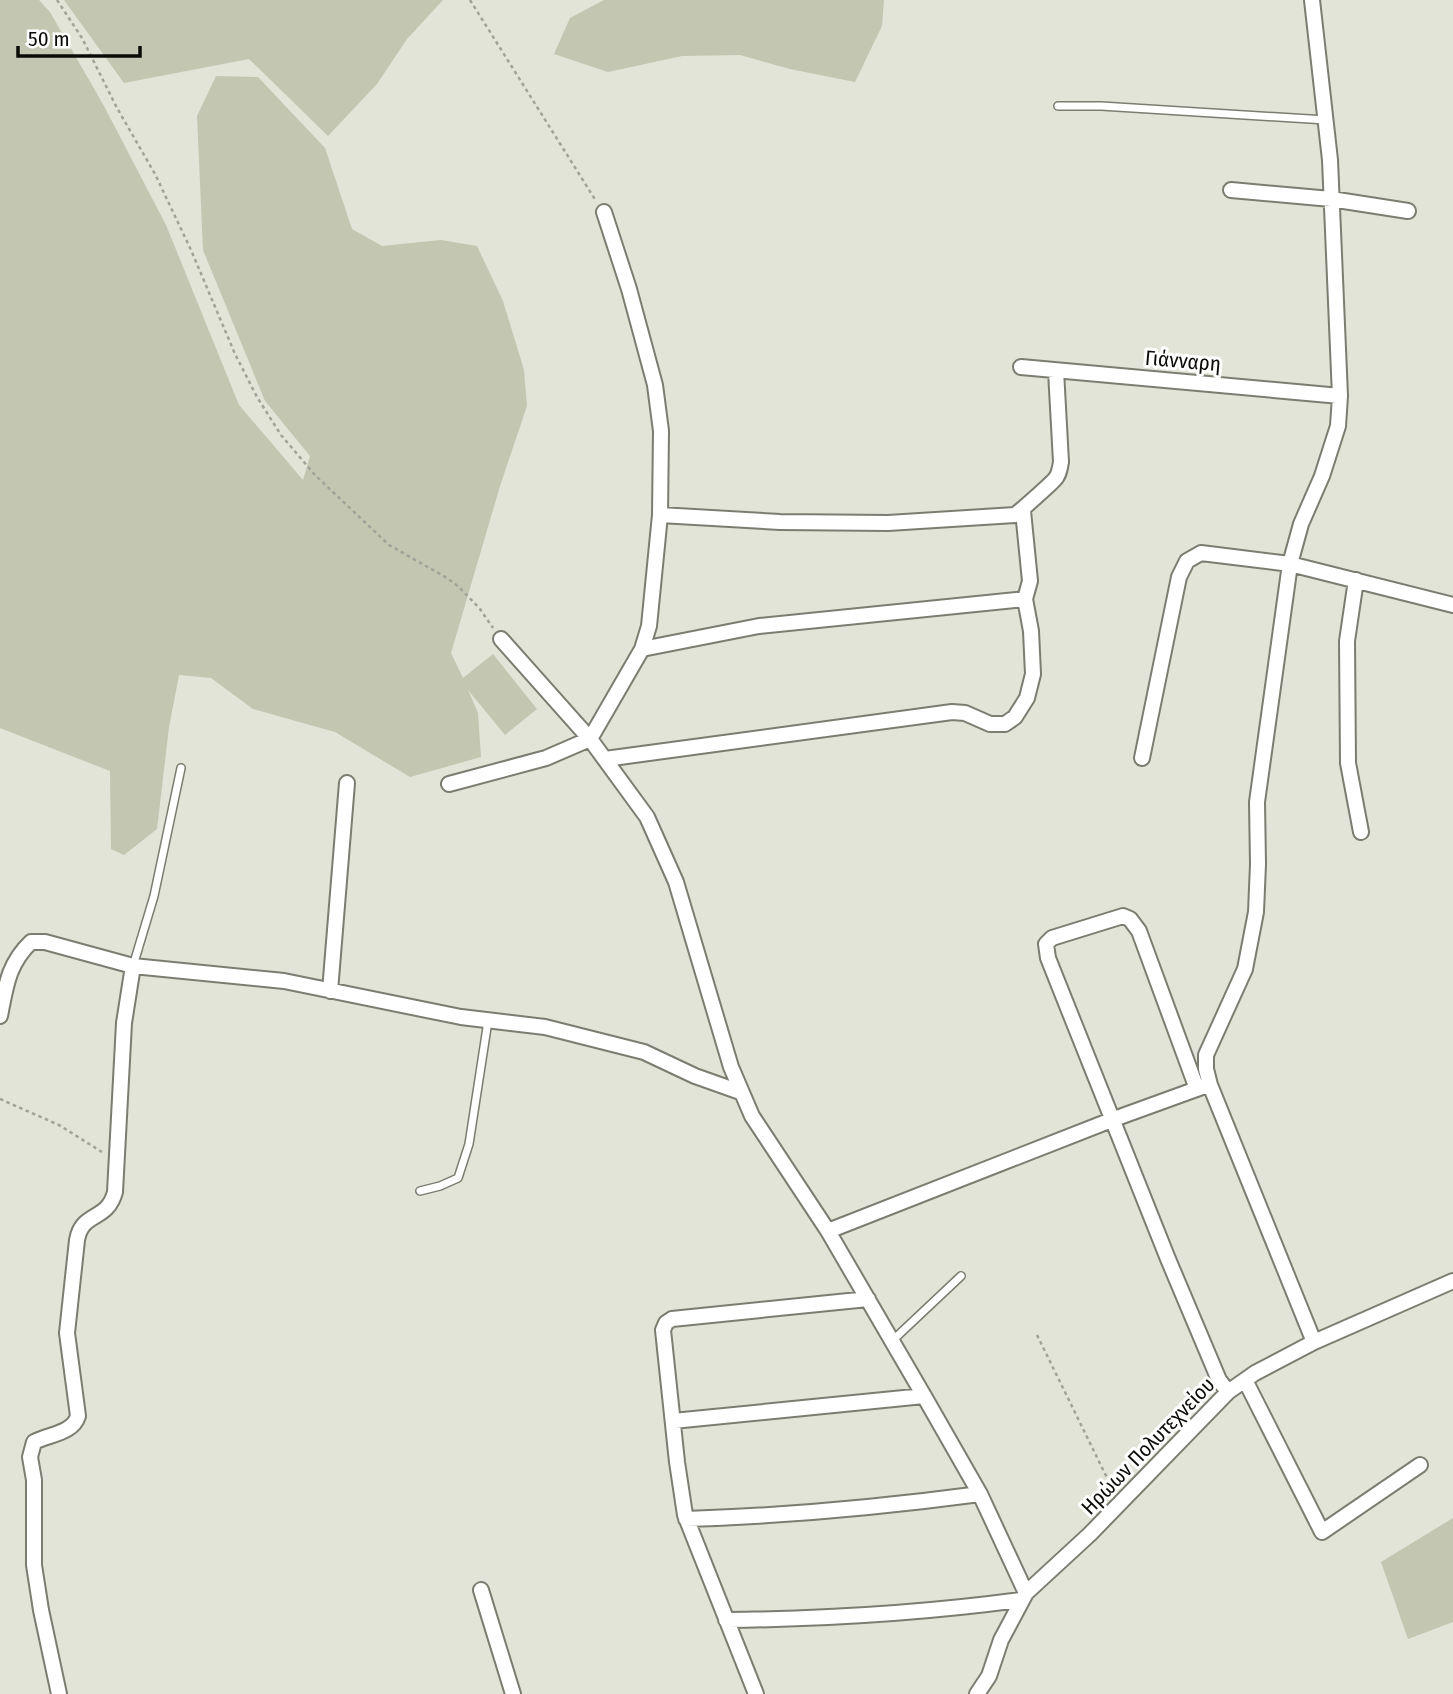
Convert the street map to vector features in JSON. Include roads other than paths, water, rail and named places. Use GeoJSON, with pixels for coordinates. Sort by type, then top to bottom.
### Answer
{"type":"FeatureCollection","features":[{"type":"Feature","properties":{"kind":"street"},"geometry":{"type":"LineString","coordinates":[[1204,1087],[1206,1055],[1244,969],[1256,912],[1256,802],[1290,564],[1301,524],[1322,475],[1338,426],[1340,396],[1327,120],[1312,0]]}},
{"type":"Feature","properties":{"kind":"street"},"geometry":{"type":"LineString","coordinates":[[1231,190],[1408,211]]}},
{"type":"Feature","properties":{"kind":"street"},"geometry":{"type":"LineString","coordinates":[[449,784],[546,758],[590,739],[642,649],[649,626],[660,515],[661,431],[655,385],[629,289],[604,212]]}},
{"type":"Feature","properties":{"kind":"street","name":"Γιάνναρη"},"geometry":{"type":"LineString","coordinates":[[1021,367],[1340,396]]}},
{"type":"Feature","properties":{"kind":"street"},"geometry":{"type":"LineString","coordinates":[[660,515],[780,522],[888,523],[1014,515],[1023,511],[1059,472],[1061,462],[1056,371]]}},
{"type":"Feature","properties":{"kind":"street"},"geometry":{"type":"LineString","coordinates":[[605,759],[952,712],[964,713],[990,724],[1005,723],[1015,717],[1027,698],[1033,674],[1031,631],[1025,599],[1030,581],[1023,511]]}},
{"type":"Feature","properties":{"kind":"street"},"geometry":{"type":"LineString","coordinates":[[1142,758],[1180,577],[1188,561],[1201,553],[1290,564],[1453,605]]}},
{"type":"Feature","properties":{"kind":"street"},"geometry":{"type":"LineString","coordinates":[[1356,580],[1347,641],[1348,763],[1361,832]]}},
{"type":"Feature","properties":{"kind":"street"},"geometry":{"type":"LineString","coordinates":[[642,649],[759,626],[1025,599]]}},
{"type":"Feature","properties":{"kind":"street"},"geometry":{"type":"LineString","coordinates":[[501,639],[590,739],[647,817],[676,882],[740,1092],[751,1116],[828,1231],[980,1494],[1023,1596],[970,1606],[726,1620]]}},
{"type":"Feature","properties":{"kind":"street"},"geometry":{"type":"LineString","coordinates":[[330,991],[347,783]]}},
{"type":"Feature","properties":{"kind":"street"},"geometry":{"type":"LineString","coordinates":[[1228,1392],[1219,1380],[1168,1259],[1048,958],[1046,944],[1052,938],[1123,916],[1130,919],[1139,931],[1314,1342]]}},
{"type":"Feature","properties":{"kind":"street"},"geometry":{"type":"LineString","coordinates":[[0,1016],[7,980],[18,954],[31,942],[45,942],[133,966],[284,981],[488,1021],[545,1027],[644,1052],[695,1076],[740,1092]]}},
{"type":"Feature","properties":{"kind":"street"},"geometry":{"type":"LineString","coordinates":[[59,1694],[34,1565],[34,1480],[30,1457],[34,1441],[71,1429],[78,1416],[67,1333],[78,1231],[84,1223],[105,1211],[112,1203],[117,1161],[124,1023],[133,966]]}},
{"type":"Feature","properties":{"kind":"street"},"geometry":{"type":"LineString","coordinates":[[828,1231],[1114,1119],[1204,1087]]}},
{"type":"Feature","properties":{"kind":"street","name":"Ηρώων Πολυτεχνείου"},"geometry":{"type":"LineString","coordinates":[[977,1694],[989,1676],[1001,1640],[1023,1596],[1090,1534],[1228,1392],[1314,1342],[1453,1281]]}},
{"type":"Feature","properties":{"kind":"street"},"geometry":{"type":"LineString","coordinates":[[756,1694],[686,1519],[663,1330],[666,1323],[672,1320],[868,1299]]}},
{"type":"Feature","properties":{"kind":"street"},"geometry":{"type":"LineString","coordinates":[[1245,1380],[1322,1532],[1420,1465]]}},
{"type":"Feature","properties":{"kind":"street"},"geometry":{"type":"LineString","coordinates":[[673,1421],[924,1396]]}},
{"type":"Feature","properties":{"kind":"street"},"geometry":{"type":"LineString","coordinates":[[686,1519],[755,1517],[876,1507],[980,1494]]}},
{"type":"Feature","properties":{"kind":"street"},"geometry":{"type":"LineString","coordinates":[[481,1591],[513,1694]]}},
{"type":"Feature","properties":{"kind":"lane"},"geometry":{"type":"LineString","coordinates":[[1058,106],[1101,106],[1327,120]]}},
{"type":"Feature","properties":{"kind":"lane"},"geometry":{"type":"LineString","coordinates":[[133,966],[153,896],[181,768]]}},
{"type":"Feature","properties":{"kind":"lane"},"geometry":{"type":"LineString","coordinates":[[421,1191],[458,1178],[469,1144],[488,1021]]}},
{"type":"Feature","properties":{"kind":"lane"},"geometry":{"type":"LineString","coordinates":[[892,1341],[961,1276]]}}]}
